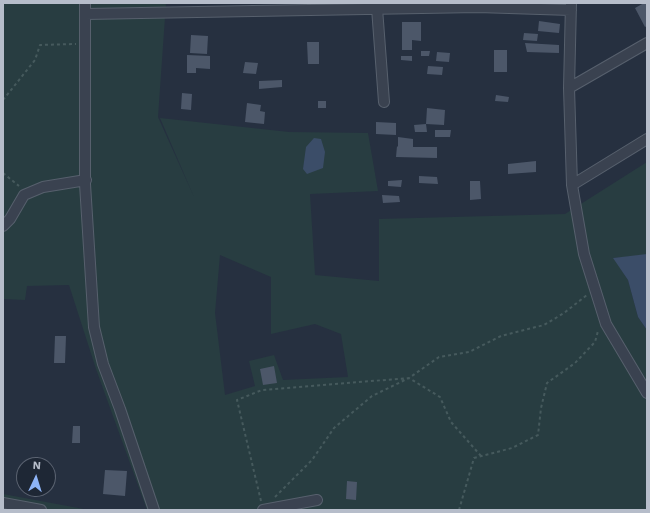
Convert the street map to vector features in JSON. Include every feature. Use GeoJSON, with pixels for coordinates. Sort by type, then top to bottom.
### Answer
{"type":"FeatureCollection","features":[{"type":"Feature","properties":{"kind":"street"},"geometry":{"type":"LineString","coordinates":[[85,3],[86,180],[94,327],[103,364],[128,431],[154,510]]}},
{"type":"Feature","properties":{"kind":"street"},"geometry":{"type":"LineString","coordinates":[[85,14],[571,6],[569,88],[572,185],[584,254],[594,289],[610,331],[647,393]]}},
{"type":"Feature","properties":{"kind":"street"},"geometry":{"type":"LineString","coordinates":[[377,8],[384,102]]}},
{"type":"Feature","properties":{"kind":"street"},"geometry":{"type":"LineString","coordinates":[[569,88],[647,43]]}},
{"type":"Feature","properties":{"kind":"street"},"geometry":{"type":"LineString","coordinates":[[572,185],[647,139]]}},
{"type":"Feature","properties":{"kind":"street"},"geometry":{"type":"LineString","coordinates":[[3,226],[10,219],[24,195],[43,187],[86,180]]}},
{"type":"Feature","properties":{"kind":"street"},"geometry":{"type":"LineString","coordinates":[[262,506],[317,500]]}},
{"type":"Feature","properties":{"kind":"street"},"geometry":{"type":"LineString","coordinates":[[3,503],[41,510]]}},
{"type":"Feature","properties":{"kind":"path"},"geometry":{"type":"LineString","coordinates":[[3,100],[35,60],[40,45],[85,44]]}},
{"type":"Feature","properties":{"kind":"path"},"geometry":{"type":"LineString","coordinates":[[3,173],[28,193]]}},
{"type":"Feature","properties":{"kind":"path"},"geometry":{"type":"LineString","coordinates":[[274,498],[312,460],[334,428],[372,396],[409,378],[439,358],[469,352],[501,336],[544,325],[564,313],[594,289]]}},
{"type":"Feature","properties":{"kind":"path"},"geometry":{"type":"LineString","coordinates":[[459,510],[474,458],[512,448],[538,434],[546,383],[575,363],[595,342],[602,312]]}},
{"type":"Feature","properties":{"kind":"path"},"geometry":{"type":"LineString","coordinates":[[262,506],[237,400],[262,390],[409,378],[440,397],[451,422],[481,456]]}},
{"type":"Feature","properties":{"kind":"green space"},"geometry":{"type":"Polygon","coordinates":[[[3,3],[166,3],[158,117],[194,197],[160,118],[289,132],[368,133],[378,191],[310,194],[315,275],[379,281],[379,219],[565,214],[647,162],[647,255],[614,258],[628,280],[638,317],[647,330],[647,510],[147,510],[96,369],[69,285],[27,286],[25,300],[3,299],[3,3]],[[220,255],[215,313],[225,395],[255,386],[249,361],[274,355],[283,380],[348,377],[341,334],[315,324],[271,334],[271,277],[220,255]]]}},
{"type":"Feature","properties":{"kind":"green space"},"geometry":{"type":"Polygon","coordinates":[[[3,494],[89,510],[3,510],[3,494]]]}},
{"type":"Feature","properties":{"kind":"water"},"geometry":{"type":"Polygon","coordinates":[[[314,138],[321,139],[325,152],[323,168],[307,174],[303,169],[306,147],[314,138]]]}},
{"type":"Feature","properties":{"kind":"water"},"geometry":{"type":"Polygon","coordinates":[[[647,254],[647,330],[638,317],[628,280],[613,258],[647,254]]]}},
{"type":"Feature","properties":{"kind":"building"},"geometry":{"type":"Polygon","coordinates":[[[647,3],[647,26],[645,27],[635,8],[647,3]]]}},
{"type":"Feature","properties":{"kind":"building"},"geometry":{"type":"Polygon","coordinates":[[[539,21],[560,24],[559,33],[538,31],[539,21]]]}},
{"type":"Feature","properties":{"kind":"building"},"geometry":{"type":"Polygon","coordinates":[[[402,22],[421,22],[421,41],[412,40],[412,50],[402,50],[402,22]]]}},
{"type":"Feature","properties":{"kind":"building"},"geometry":{"type":"Polygon","coordinates":[[[524,33],[538,34],[537,41],[523,40],[524,33]]]}},
{"type":"Feature","properties":{"kind":"building"},"geometry":{"type":"Polygon","coordinates":[[[191,35],[208,36],[207,54],[190,53],[191,35]]]}},
{"type":"Feature","properties":{"kind":"building"},"geometry":{"type":"Polygon","coordinates":[[[307,42],[319,42],[319,64],[308,64],[307,42]]]}},
{"type":"Feature","properties":{"kind":"building"},"geometry":{"type":"Polygon","coordinates":[[[525,43],[559,45],[559,53],[527,52],[525,43]]]}},
{"type":"Feature","properties":{"kind":"building"},"geometry":{"type":"Polygon","coordinates":[[[494,50],[507,50],[507,72],[494,72],[494,50]]]}},
{"type":"Feature","properties":{"kind":"building"},"geometry":{"type":"Polygon","coordinates":[[[421,51],[430,51],[429,56],[421,56],[421,51]]]}},
{"type":"Feature","properties":{"kind":"building"},"geometry":{"type":"Polygon","coordinates":[[[437,52],[450,53],[449,62],[436,61],[437,52]]]}},
{"type":"Feature","properties":{"kind":"building"},"geometry":{"type":"Polygon","coordinates":[[[187,55],[210,56],[210,69],[196,68],[196,73],[187,73],[187,55]]]}},
{"type":"Feature","properties":{"kind":"building"},"geometry":{"type":"Polygon","coordinates":[[[401,56],[412,56],[412,61],[401,60],[401,56]]]}},
{"type":"Feature","properties":{"kind":"building"},"geometry":{"type":"Polygon","coordinates":[[[245,62],[258,63],[256,74],[243,73],[245,62]]]}},
{"type":"Feature","properties":{"kind":"building"},"geometry":{"type":"Polygon","coordinates":[[[428,66],[443,67],[442,75],[427,74],[428,66]]]}},
{"type":"Feature","properties":{"kind":"building"},"geometry":{"type":"Polygon","coordinates":[[[282,80],[282,87],[259,89],[259,81],[282,80]]]}},
{"type":"Feature","properties":{"kind":"building"},"geometry":{"type":"Polygon","coordinates":[[[182,93],[192,94],[191,110],[181,109],[182,93]]]}},
{"type":"Feature","properties":{"kind":"building"},"geometry":{"type":"Polygon","coordinates":[[[496,95],[509,97],[508,102],[495,101],[496,95]]]}},
{"type":"Feature","properties":{"kind":"building"},"geometry":{"type":"Polygon","coordinates":[[[318,101],[326,101],[326,108],[318,108],[318,101]]]}},
{"type":"Feature","properties":{"kind":"building"},"geometry":{"type":"Polygon","coordinates":[[[247,103],[261,105],[260,111],[265,112],[264,124],[245,122],[247,103]]]}},
{"type":"Feature","properties":{"kind":"building"},"geometry":{"type":"Polygon","coordinates":[[[427,108],[445,110],[444,125],[426,124],[427,108]]]}},
{"type":"Feature","properties":{"kind":"building"},"geometry":{"type":"Polygon","coordinates":[[[376,122],[396,123],[396,135],[376,134],[376,122]]]}},
{"type":"Feature","properties":{"kind":"building"},"geometry":{"type":"Polygon","coordinates":[[[426,124],[427,132],[415,132],[414,125],[426,124]]]}},
{"type":"Feature","properties":{"kind":"building"},"geometry":{"type":"Polygon","coordinates":[[[435,130],[451,130],[450,137],[435,137],[435,130]]]}},
{"type":"Feature","properties":{"kind":"building"},"geometry":{"type":"Polygon","coordinates":[[[398,137],[413,139],[413,147],[437,147],[437,158],[396,157],[398,137]]]}},
{"type":"Feature","properties":{"kind":"building"},"geometry":{"type":"Polygon","coordinates":[[[536,161],[536,172],[508,174],[508,164],[536,161]]]}},
{"type":"Feature","properties":{"kind":"building"},"geometry":{"type":"Polygon","coordinates":[[[419,176],[437,177],[438,184],[419,183],[419,176]]]}},
{"type":"Feature","properties":{"kind":"building"},"geometry":{"type":"Polygon","coordinates":[[[402,180],[401,187],[388,186],[388,181],[402,180]]]}},
{"type":"Feature","properties":{"kind":"building"},"geometry":{"type":"Polygon","coordinates":[[[470,181],[480,181],[481,199],[470,200],[470,181]]]}},
{"type":"Feature","properties":{"kind":"building"},"geometry":{"type":"Polygon","coordinates":[[[382,195],[399,196],[400,202],[383,203],[382,195]]]}},
{"type":"Feature","properties":{"kind":"building"},"geometry":{"type":"Polygon","coordinates":[[[55,336],[66,336],[65,363],[54,363],[55,336]]]}},
{"type":"Feature","properties":{"kind":"building"},"geometry":{"type":"Polygon","coordinates":[[[274,366],[277,383],[263,385],[260,369],[274,366]]]}},
{"type":"Feature","properties":{"kind":"building"},"geometry":{"type":"Polygon","coordinates":[[[73,426],[80,426],[80,443],[72,443],[73,426]]]}},
{"type":"Feature","properties":{"kind":"building"},"geometry":{"type":"Polygon","coordinates":[[[105,470],[127,471],[125,496],[103,494],[105,470]]]}},
{"type":"Feature","properties":{"kind":"building"},"geometry":{"type":"Polygon","coordinates":[[[347,481],[357,482],[356,500],[346,499],[347,481]]]}}]}
